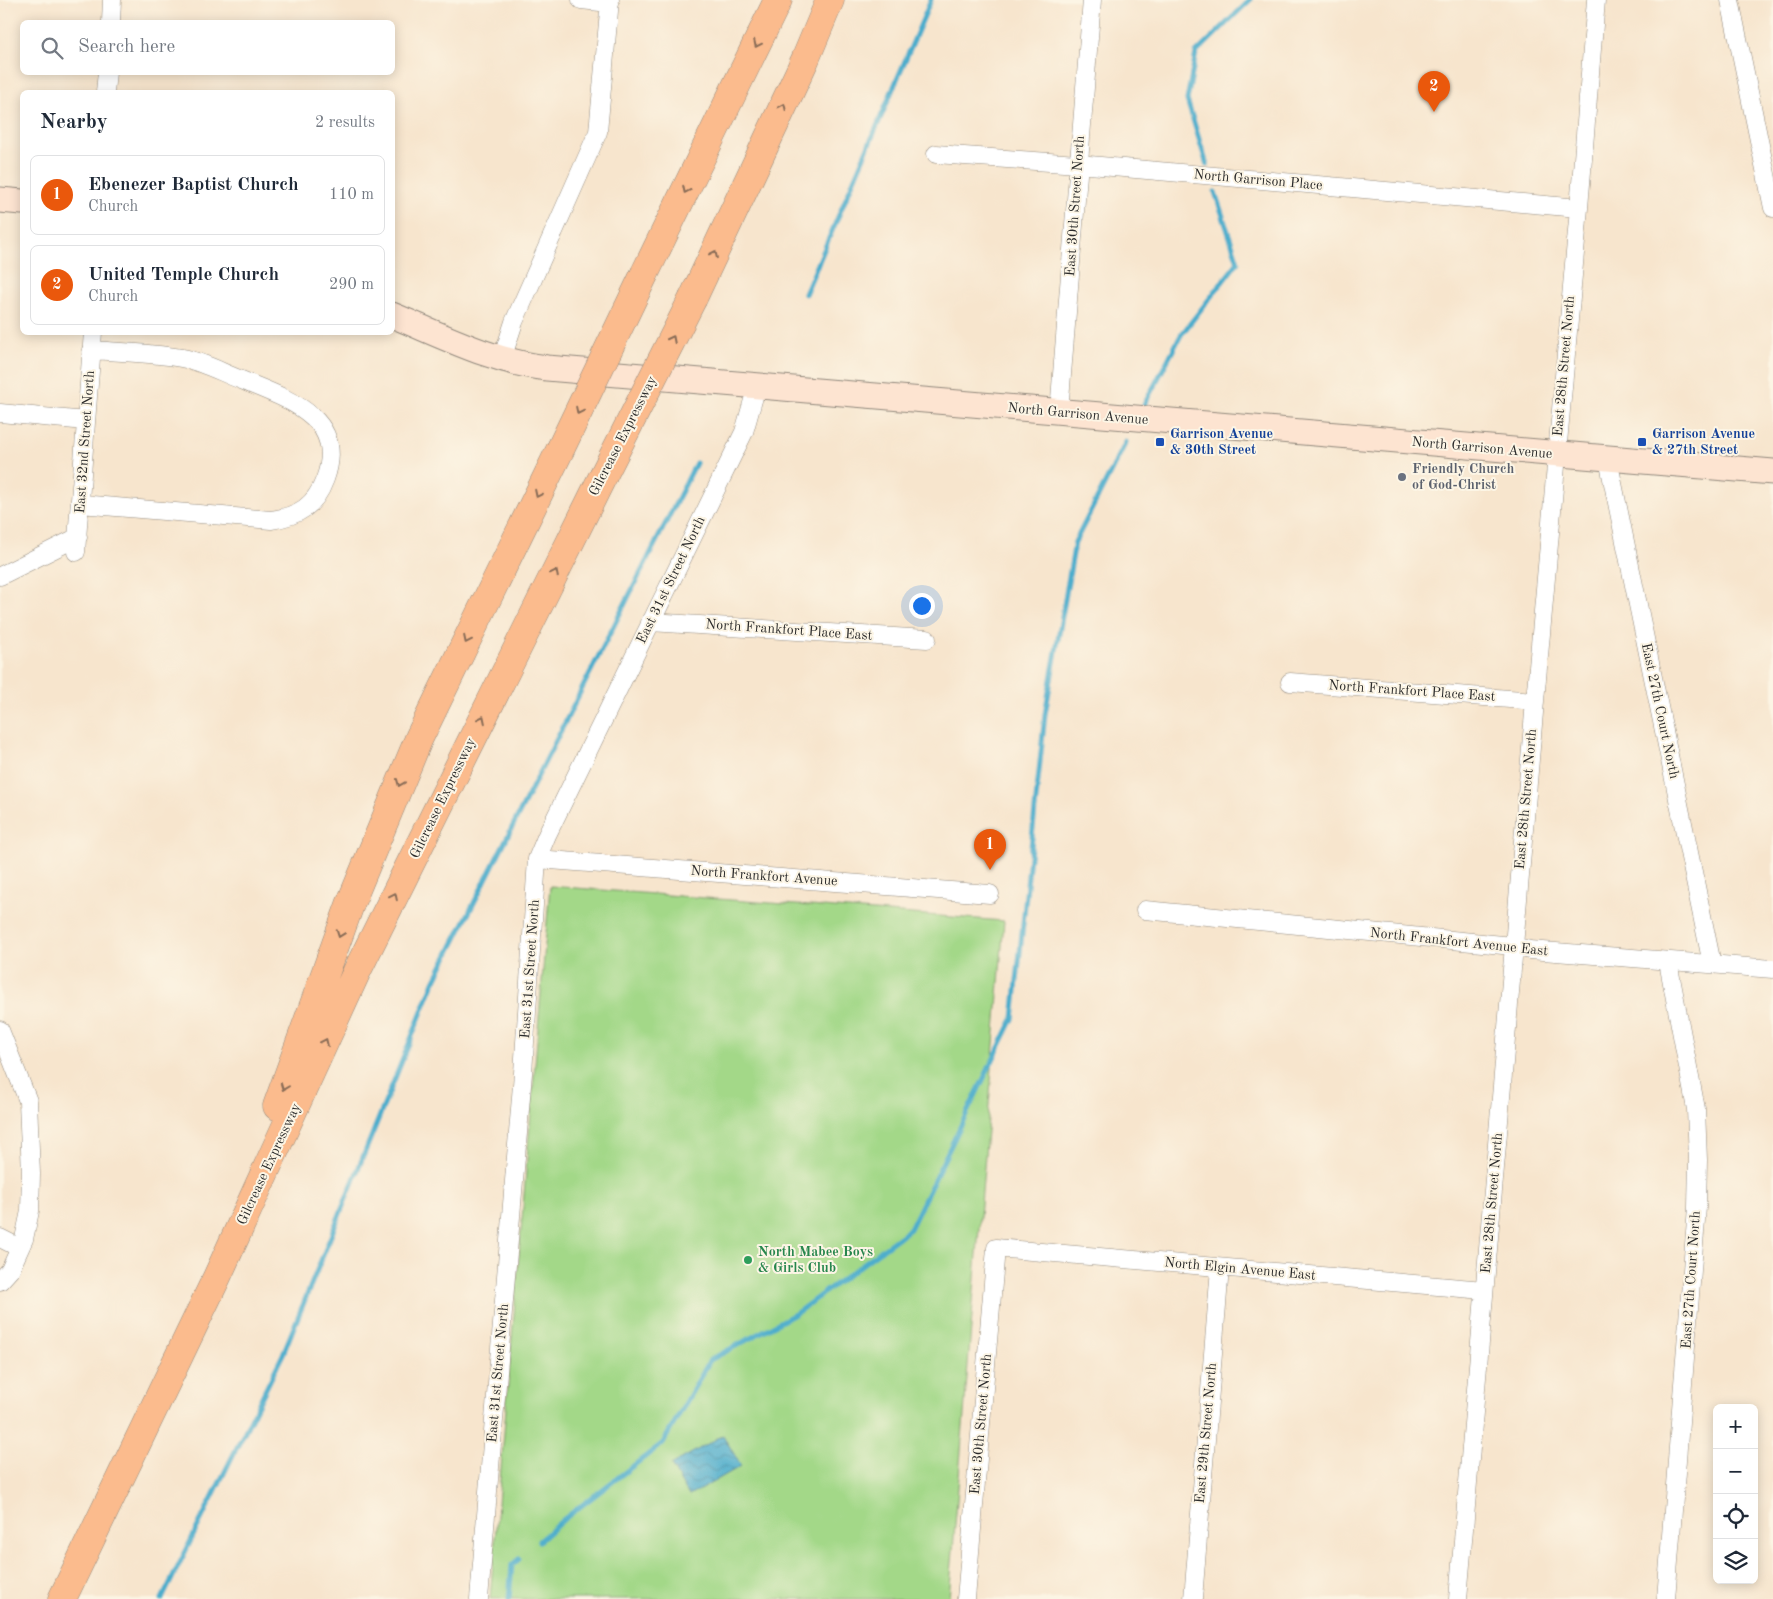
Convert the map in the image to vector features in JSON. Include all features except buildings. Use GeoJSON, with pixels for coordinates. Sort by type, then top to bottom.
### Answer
{"type":"FeatureCollection","features":[{"type":"Feature","properties":{"kind":"highway"},"geometry":{"type":"LineString","coordinates":[[217,1277],[244,1193],[298,1051],[351,902],[419,738],[778,0]]}},
{"type":"Feature","properties":{"kind":"highway","name":"Gilcrease Expressway"},"geometry":{"type":"LineString","coordinates":[[62,1599],[217,1277],[357,971],[693,298],[805,60],[830,0]]}},
{"type":"Feature","properties":{"kind":"street"},"geometry":{"type":"LineString","coordinates":[[111,20],[112,0]]}},
{"type":"Feature","properties":{"kind":"street"},"geometry":{"type":"LineString","coordinates":[[502,359],[514,322],[598,132],[610,2],[581,0]]}},
{"type":"Feature","properties":{"kind":"street","name":"East 30th Street North"},"geometry":{"type":"LineString","coordinates":[[1059,412],[1092,0]]}},
{"type":"Feature","properties":{"kind":"street","name":"East 28th Street North"},"geometry":{"type":"LineString","coordinates":[[1458,1599],[1596,0]]}},
{"type":"Feature","properties":{"kind":"street"},"geometry":{"type":"LineString","coordinates":[[1730,0],[1773,208]]}},
{"type":"Feature","properties":{"kind":"street"},"geometry":{"type":"LineString","coordinates":[[105,90],[106,75]]}},
{"type":"Feature","properties":{"kind":"street","name":"North Garrison Place"},"geometry":{"type":"LineString","coordinates":[[936,154],[1078,164],[1579,208]]}},
{"type":"Feature","properties":{"kind":"street"},"geometry":{"type":"LineString","coordinates":[[0,200],[20,202]]}},
{"type":"Feature","properties":{"kind":"street","name":"North Garrison Avenue"},"geometry":{"type":"LineString","coordinates":[[395,316],[502,359],[523,365],[547,368],[1773,472]]}},
{"type":"Feature","properties":{"kind":"street"},"geometry":{"type":"LineString","coordinates":[[80,504],[271,520],[288,518],[314,501],[323,484],[329,461],[326,437],[320,423],[309,412],[292,401],[183,358],[92,341]]}},
{"type":"Feature","properties":{"kind":"street","name":"East 32nd Street North"},"geometry":{"type":"LineString","coordinates":[[0,576],[77,545],[92,341]]}},
{"type":"Feature","properties":{"kind":"street","name":"East 31st Street North"},"geometry":{"type":"LineString","coordinates":[[479,1599],[523,1073],[537,859],[650,622],[744,432],[757,386]]}},
{"type":"Feature","properties":{"kind":"street"},"geometry":{"type":"LineString","coordinates":[[0,413],[86,421]]}},
{"type":"Feature","properties":{"kind":"street","name":"East 27th Court North"},"geometry":{"type":"LineString","coordinates":[[1608,459],[1712,964]]}},
{"type":"Feature","properties":{"kind":"street","name":"North Frankfort Place East"},"geometry":{"type":"LineString","coordinates":[[650,622],[927,639]]}},
{"type":"Feature","properties":{"kind":"street","name":"North Frankfort Place East"},"geometry":{"type":"LineString","coordinates":[[1290,682],[1534,701]]}},
{"type":"Feature","properties":{"kind":"street","name":"North Frankfort Avenue"},"geometry":{"type":"LineString","coordinates":[[537,859],[990,894]]}},
{"type":"Feature","properties":{"kind":"street","name":"North Frankfort Avenue East"},"geometry":{"type":"LineString","coordinates":[[1145,910],[1513,946],[1530,950],[1773,969]]}},
{"type":"Feature","properties":{"kind":"street","name":"East 27th Court North"},"geometry":{"type":"LineString","coordinates":[[1666,1599],[1697,1207],[1698,1160],[1696,1109],[1668,962]]}},
{"type":"Feature","properties":{"kind":"street"},"geometry":{"type":"LineString","coordinates":[[0,1030],[28,1101],[31,1174],[30,1211],[24,1239],[10,1270],[0,1281]]}},
{"type":"Feature","properties":{"kind":"street"},"geometry":{"type":"LineString","coordinates":[[0,1238],[20,1248]]}},
{"type":"Feature","properties":{"kind":"street","name":"East 30th Street North"},"geometry":{"type":"LineString","coordinates":[[966,1599],[996,1248]]}},
{"type":"Feature","properties":{"kind":"street","name":"North Elgin Avenue East"},"geometry":{"type":"LineString","coordinates":[[996,1248],[1484,1290]]}},
{"type":"Feature","properties":{"kind":"street","name":"East 29th Street North"},"geometry":{"type":"LineString","coordinates":[[1193,1599],[1220,1268]]}},
{"type":"Feature","properties":{"kind":"green space","name":"North Mabee Boys & Girls Club"},"geometry":{"type":"Polygon","coordinates":[[[550,886],[1004,921],[949,1599],[490,1599],[550,886]]]}},
{"type":"Feature","properties":{"kind":"water"},"geometry":{"type":"Polygon","coordinates":[[[723,1435],[741,1466],[689,1496],[671,1465],[723,1435]]]}},
{"type":"Feature","properties":{"kind":"waterway"},"geometry":{"type":"LineString","coordinates":[[805,294],[931,0]]}},
{"type":"Feature","properties":{"kind":"waterway"},"geometry":{"type":"LineString","coordinates":[[1207,165],[1187,100],[1196,53],[1250,0]]}},
{"type":"Feature","properties":{"kind":"waterway"},"geometry":{"type":"LineString","coordinates":[[1144,405],[1181,335],[1238,262],[1215,192]]}},
{"type":"Feature","properties":{"kind":"waterway"},"geometry":{"type":"LineString","coordinates":[[539,1541],[564,1519],[663,1443],[710,1360],[795,1314],[910,1229],[1013,1019],[1045,714],[1075,542],[1126,442]]}},
{"type":"Feature","properties":{"kind":"waterway"},"geometry":{"type":"LineString","coordinates":[[162,1599],[283,1354],[434,982],[696,463]]}},
{"type":"Feature","properties":{"kind":"waterway"},"geometry":{"type":"LineString","coordinates":[[509,1599],[512,1565],[519,1559]]}},
{"type":"Feature","properties":{"kind":"place","name":"United Temple Church"},"geometry":{"type":"Point","coordinates":[1434,112]}},
{"type":"Feature","properties":{"kind":"place","name":"Garrison Avenue & 30th Street"},"geometry":{"type":"Point","coordinates":[1160,442]}},
{"type":"Feature","properties":{"kind":"place","name":"Garrison Avenue & 27th Street"},"geometry":{"type":"Point","coordinates":[1642,442]}},
{"type":"Feature","properties":{"kind":"place","name":"Friendly Church of God-Christ"},"geometry":{"type":"Point","coordinates":[1402,477]}},
{"type":"Feature","properties":{"kind":"place","name":"Ebenezer Baptist Church"},"geometry":{"type":"Point","coordinates":[990,870]}},
{"type":"Feature","properties":{"kind":"place","name":"North Mabee Boys & Girls Club"},"geometry":{"type":"Point","coordinates":[748,1260]}}]}
